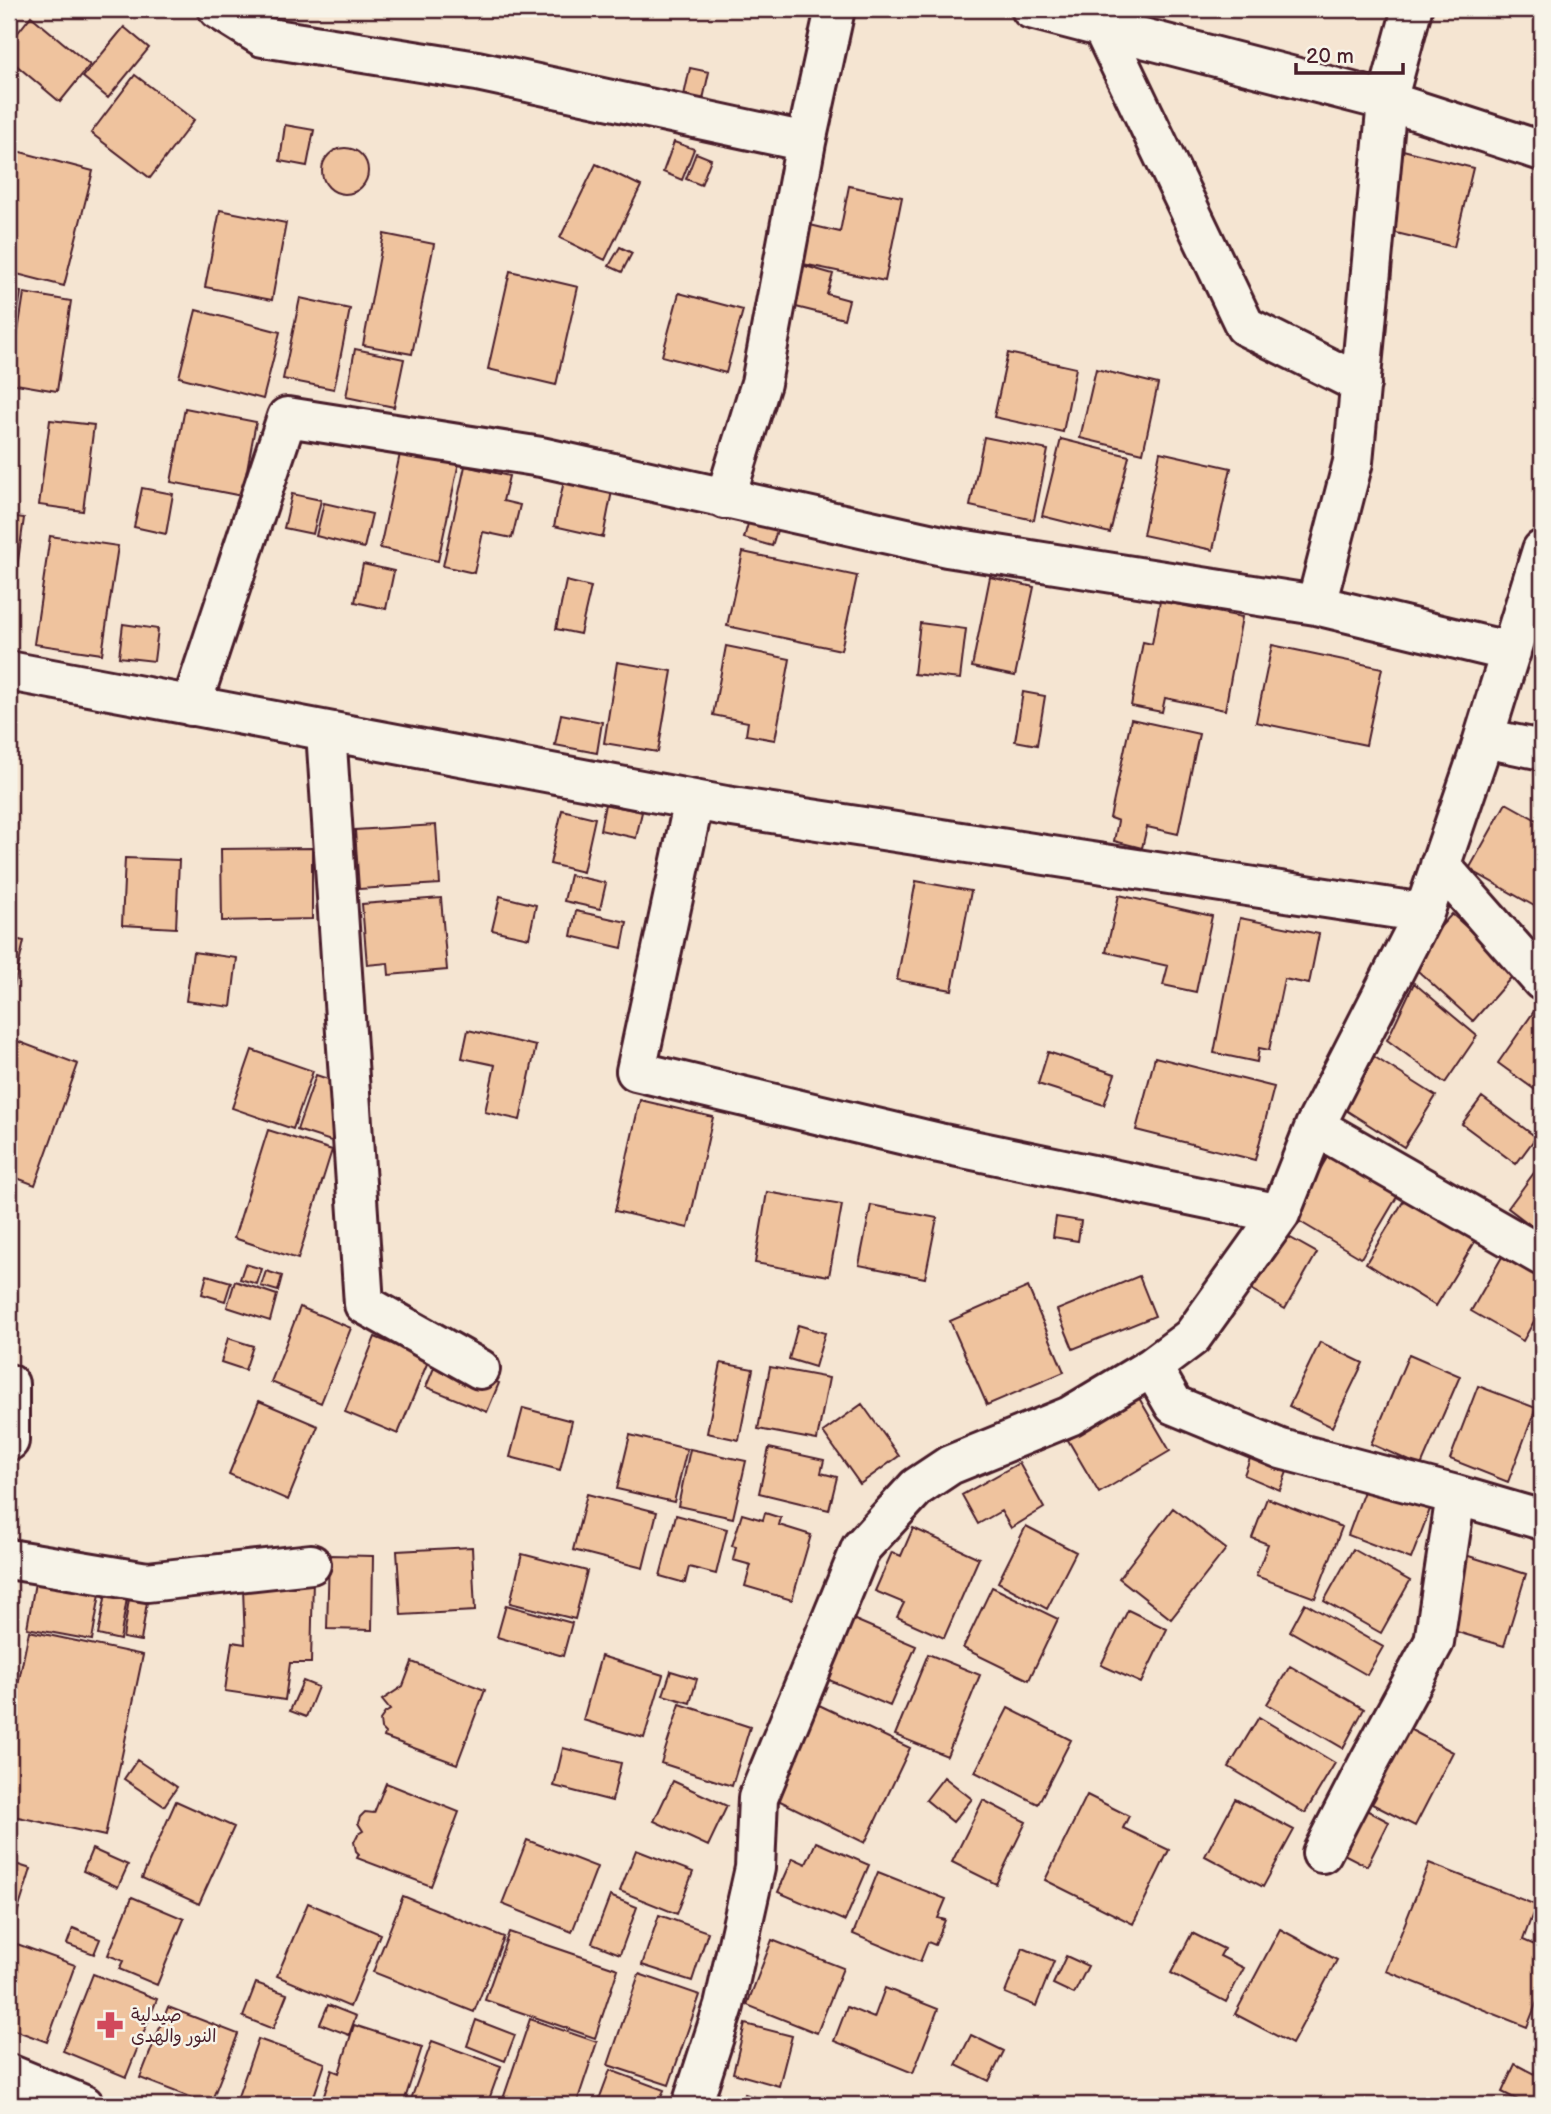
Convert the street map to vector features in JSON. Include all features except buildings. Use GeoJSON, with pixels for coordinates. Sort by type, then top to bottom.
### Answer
{"type":"FeatureCollection","features":[{"type":"Feature","properties":{"kind":"street"},"geometry":{"type":"LineString","coordinates":[[218,9],[263,37],[477,71],[806,142]]}},
{"type":"Feature","properties":{"kind":"street"},"geometry":{"type":"LineString","coordinates":[[725,499],[761,383],[806,142],[835,9]]}},
{"type":"Feature","properties":{"kind":"street"},"geometry":{"type":"LineString","coordinates":[[1031,9],[1387,101],[1542,150]]}},
{"type":"Feature","properties":{"kind":"street"},"geometry":{"type":"LineString","coordinates":[[1316,605],[1353,462],[1387,101],[1412,9]]}},
{"type":"Feature","properties":{"kind":"street"},"geometry":{"type":"LineString","coordinates":[[1102,27],[1245,326],[1361,384]]}},
{"type":"Feature","properties":{"kind":"street"},"geometry":{"type":"LineString","coordinates":[[191,706],[287,416],[541,457],[947,547],[1316,605],[1511,652]]}},
{"type":"Feature","properties":{"kind":"street"},"geometry":{"type":"LineString","coordinates":[[692,2105],[724,2006],[755,1868],[758,1798],[861,1548],[917,1488],[950,1465],[1070,1416],[1152,1367],[1192,1337],[1280,1214],[1314,1126],[1424,913],[1484,738],[1542,550]]}},
{"type":"Feature","properties":{"kind":"street"},"geometry":{"type":"LineString","coordinates":[[9,671],[694,800],[1424,913]]}},
{"type":"Feature","properties":{"kind":"street"},"geometry":{"type":"LineString","coordinates":[[326,731],[364,1304],[480,1369]]}},
{"type":"Feature","properties":{"kind":"street"},"geometry":{"type":"LineString","coordinates":[[1484,738],[1542,750]]}},
{"type":"Feature","properties":{"kind":"street"},"geometry":{"type":"LineString","coordinates":[[694,800],[636,1071],[940,1143],[1280,1214]]}},
{"type":"Feature","properties":{"kind":"street"},"geometry":{"type":"LineString","coordinates":[[1440,865],[1542,981]]}},
{"type":"Feature","properties":{"kind":"street"},"geometry":{"type":"LineString","coordinates":[[1314,1126],[1542,1256]]}},
{"type":"Feature","properties":{"kind":"street"},"geometry":{"type":"LineString","coordinates":[[1152,1367],[1174,1405],[1281,1450],[1542,1520]]}},
{"type":"Feature","properties":{"kind":"street"},"geometry":{"type":"LineString","coordinates":[[9,1384],[9,1441]]}},
{"type":"Feature","properties":{"kind":"street"},"geometry":{"type":"LineString","coordinates":[[1322,1853],[1368,1762],[1434,1643],[1456,1495]]}},
{"type":"Feature","properties":{"kind":"street"},"geometry":{"type":"LineString","coordinates":[[9,1559],[147,1582],[311,1564]]}},
{"type":"Feature","properties":{"kind":"street"},"geometry":{"type":"LineString","coordinates":[[9,2074],[84,2105]]}},
{"type":"Feature","properties":{"kind":"place","name":"صيدلية النور والهدى"},"geometry":{"type":"Point","coordinates":[110,2025]}}]}
